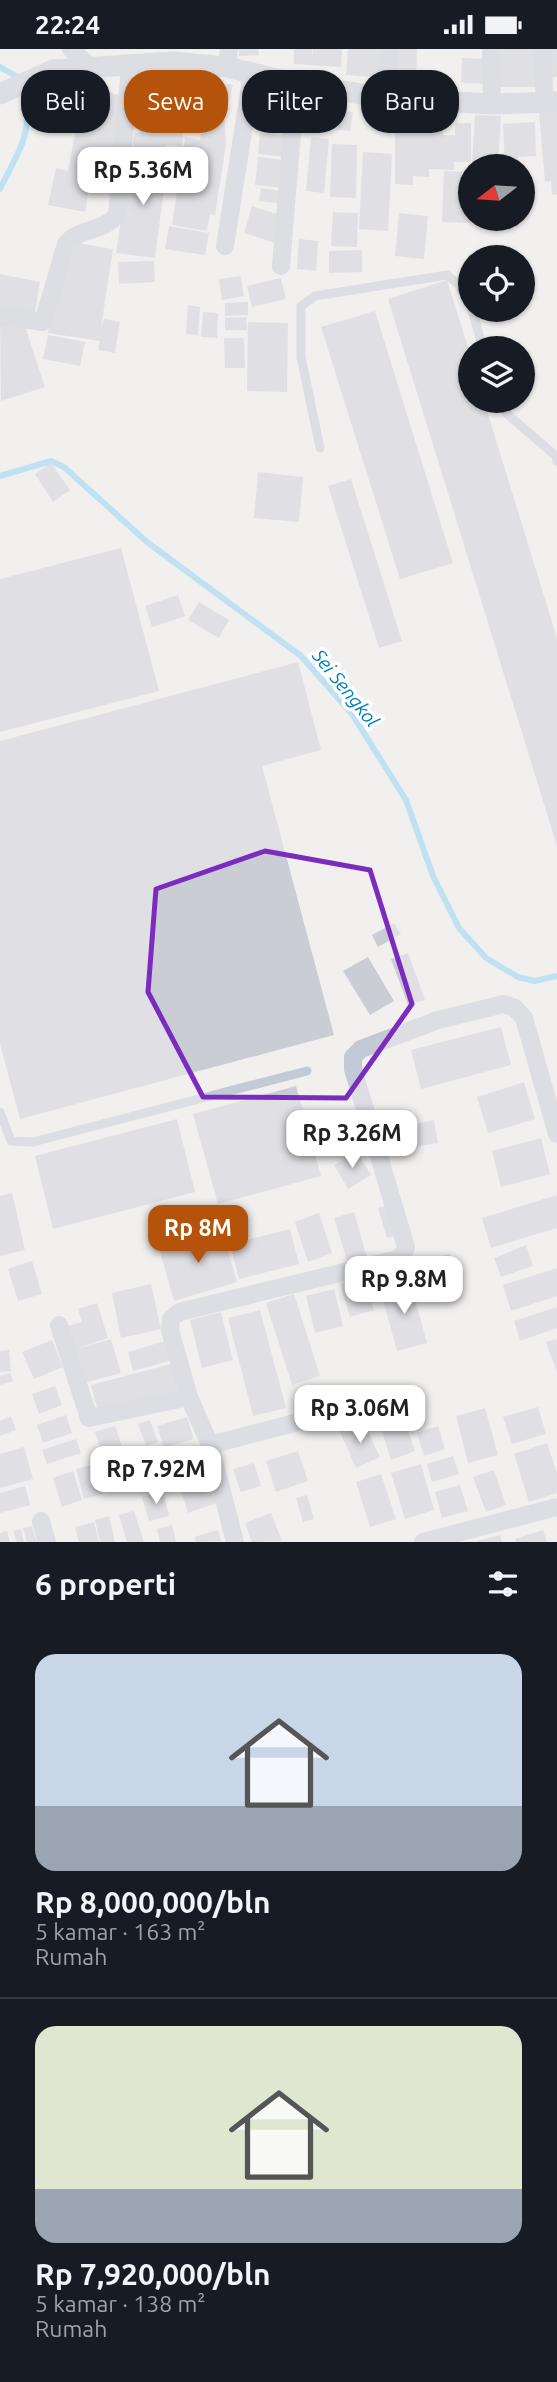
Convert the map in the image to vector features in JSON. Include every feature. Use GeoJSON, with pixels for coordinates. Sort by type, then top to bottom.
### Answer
{"type":"FeatureCollection","features":[{"type":"Feature","properties":{"kind":"street"},"geometry":{"type":"LineString","coordinates":[[71,49],[92,68]]}},
{"type":"Feature","properties":{"kind":"street"},"geometry":{"type":"LineString","coordinates":[[389,49],[389,70]]}},
{"type":"Feature","properties":{"kind":"street"},"geometry":{"type":"LineString","coordinates":[[491,49],[492,104]]}},
{"type":"Feature","properties":{"kind":"street"},"geometry":{"type":"LineString","coordinates":[[459,102],[551,102],[542,49]]}},
{"type":"Feature","properties":{"kind":"street"},"geometry":{"type":"LineString","coordinates":[[0,95],[53,70],[228,58],[246,70]]}},
{"type":"Feature","properties":{"kind":"street"},"geometry":{"type":"LineString","coordinates":[[0,316],[43,322],[66,244],[71,238],[111,223],[117,215],[130,66]]}},
{"type":"Feature","properties":{"kind":"street"},"geometry":{"type":"LineString","coordinates":[[225,246],[243,133]]}},
{"type":"Feature","properties":{"kind":"street"},"geometry":{"type":"LineString","coordinates":[[281,266],[292,133]]}},
{"type":"Feature","properties":{"kind":"street"},"geometry":{"type":"LineString","coordinates":[[235,1542],[210,1445],[189,1397],[170,1330],[171,1319],[179,1312],[394,1260],[403,1255],[407,1247],[353,1069],[353,1057],[361,1049],[438,1020],[504,1004],[516,1008],[549,1072],[557,1133]]}},
{"type":"Feature","properties":{"kind":"street"},"geometry":{"type":"LineString","coordinates":[[59,1325],[89,1418],[189,1397]]}},
{"type":"Feature","properties":{"kind":"street"},"geometry":{"type":"LineString","coordinates":[[210,1445],[390,1398]]}},
{"type":"Feature","properties":{"kind":"street"},"geometry":{"type":"LineString","coordinates":[[423,1542],[557,1507]]}},
{"type":"Feature","properties":{"kind":"street"},"geometry":{"type":"LineString","coordinates":[[41,1521],[47,1542]]}},
{"type":"Feature","properties":{"kind":"lane"},"geometry":{"type":"LineString","coordinates":[[320,448],[301,357],[301,306],[315,296],[447,275],[458,284]]}},
{"type":"Feature","properties":{"kind":"lane"},"geometry":{"type":"LineString","coordinates":[[506,413],[557,457]]}},
{"type":"Feature","properties":{"kind":"lane"},"geometry":{"type":"LineString","coordinates":[[0,1112],[10,1141],[33,1142],[307,1071]]}},
{"type":"Feature","properties":{"kind":"highlighted area"},"geometry":{"type":"Polygon","coordinates":[[[265,851],[370,870],[412,1004],[346,1098],[203,1097],[148,992],[156,889],[265,851]]]}},
{"type":"Feature","properties":{"kind":"building"},"geometry":{"type":"Polygon","coordinates":[[[239,49],[258,49],[259,55],[239,56],[239,49]]]}},
{"type":"Feature","properties":{"kind":"building"},"geometry":{"type":"Polygon","coordinates":[[[294,49],[312,49],[312,60],[313,49],[342,49],[341,67],[294,64],[294,49]]]}},
{"type":"Feature","properties":{"kind":"building"},"geometry":{"type":"Polygon","coordinates":[[[348,49],[386,49],[385,70],[361,70],[361,76],[347,75],[348,49]]]}},
{"type":"Feature","properties":{"kind":"building"},"geometry":{"type":"Polygon","coordinates":[[[392,49],[417,49],[416,70],[391,70],[392,49]]]}},
{"type":"Feature","properties":{"kind":"building"},"geometry":{"type":"Polygon","coordinates":[[[498,49],[537,49],[537,87],[498,87],[498,49]]]}},
{"type":"Feature","properties":{"kind":"building"},"geometry":{"type":"Polygon","coordinates":[[[545,49],[557,49],[557,77],[546,78],[545,49]]]}},
{"type":"Feature","properties":{"kind":"building"},"geometry":{"type":"Polygon","coordinates":[[[462,58],[490,59],[489,84],[461,83],[462,58]]]}},
{"type":"Feature","properties":{"kind":"building"},"geometry":{"type":"Polygon","coordinates":[[[228,84],[233,85],[228,105],[228,84]]]}},
{"type":"Feature","properties":{"kind":"building"},"geometry":{"type":"Polygon","coordinates":[[[110,93],[124,96],[107,193],[89,190],[85,212],[48,205],[56,168],[68,171],[75,133],[110,133],[110,93]]]}},
{"type":"Feature","properties":{"kind":"building"},"geometry":{"type":"Polygon","coordinates":[[[347,111],[353,112],[350,131],[347,131],[347,111]]]}},
{"type":"Feature","properties":{"kind":"building"},"geometry":{"type":"Polygon","coordinates":[[[557,111],[557,194],[552,195],[551,181],[545,182],[539,113],[557,111]]]}},
{"type":"Feature","properties":{"kind":"building"},"geometry":{"type":"Polygon","coordinates":[[[475,115],[501,116],[499,154],[473,154],[475,115]]]}},
{"type":"Feature","properties":{"kind":"building"},"geometry":{"type":"Polygon","coordinates":[[[535,122],[536,154],[504,154],[503,124],[535,122]]]}},
{"type":"Feature","properties":{"kind":"building"},"geometry":{"type":"Polygon","coordinates":[[[459,123],[471,123],[471,154],[458,154],[454,170],[429,169],[429,177],[413,176],[413,185],[395,184],[395,133],[455,135],[459,133],[459,123]]]}},
{"type":"Feature","properties":{"kind":"building"},"geometry":{"type":"Polygon","coordinates":[[[134,133],[183,133],[182,146],[166,145],[165,159],[132,157],[134,133]]]}},
{"type":"Feature","properties":{"kind":"building"},"geometry":{"type":"Polygon","coordinates":[[[201,133],[225,133],[215,215],[210,214],[207,231],[172,225],[185,137],[200,140],[201,133]]]}},
{"type":"Feature","properties":{"kind":"building"},"geometry":{"type":"Polygon","coordinates":[[[260,133],[288,136],[286,157],[258,154],[260,133]]]}},
{"type":"Feature","properties":{"kind":"building"},"geometry":{"type":"Polygon","coordinates":[[[311,137],[329,139],[324,193],[306,191],[311,137]]]}},
{"type":"Feature","properties":{"kind":"building"},"geometry":{"type":"Polygon","coordinates":[[[332,144],[357,145],[356,198],[330,197],[332,144]]]}},
{"type":"Feature","properties":{"kind":"building"},"geometry":{"type":"Polygon","coordinates":[[[363,152],[392,154],[388,231],[359,229],[363,152]]]}},
{"type":"Feature","properties":{"kind":"building"},"geometry":{"type":"Polygon","coordinates":[[[130,157],[174,163],[172,182],[165,181],[155,258],[116,253],[130,157]]]}},
{"type":"Feature","properties":{"kind":"building"},"geometry":{"type":"Polygon","coordinates":[[[258,157],[286,160],[283,188],[255,185],[258,157]]]}},
{"type":"Feature","properties":{"kind":"building"},"geometry":{"type":"Polygon","coordinates":[[[444,171],[458,172],[458,223],[442,222],[444,171]]]}},
{"type":"Feature","properties":{"kind":"building"},"geometry":{"type":"Polygon","coordinates":[[[261,188],[286,192],[285,204],[259,201],[261,188]]]}},
{"type":"Feature","properties":{"kind":"building"},"geometry":{"type":"Polygon","coordinates":[[[252,206],[283,216],[275,243],[244,233],[252,206]]]}},
{"type":"Feature","properties":{"kind":"building"},"geometry":{"type":"Polygon","coordinates":[[[333,212],[358,213],[357,247],[331,246],[333,212]]]}},
{"type":"Feature","properties":{"kind":"building"},"geometry":{"type":"Polygon","coordinates":[[[399,213],[428,216],[424,259],[395,256],[399,213]]]}},
{"type":"Feature","properties":{"kind":"building"},"geometry":{"type":"Polygon","coordinates":[[[169,226],[209,233],[205,255],[165,249],[169,226]]]}},
{"type":"Feature","properties":{"kind":"building"},"geometry":{"type":"Polygon","coordinates":[[[299,239],[318,241],[316,271],[297,269],[299,239]]]}},
{"type":"Feature","properties":{"kind":"building"},"geometry":{"type":"Polygon","coordinates":[[[72,242],[113,249],[101,328],[104,319],[120,322],[115,353],[98,350],[100,341],[48,333],[57,274],[66,275],[72,242]]]}},
{"type":"Feature","properties":{"kind":"building"},"geometry":{"type":"Polygon","coordinates":[[[362,250],[362,272],[329,273],[329,251],[362,250]]]}},
{"type":"Feature","properties":{"kind":"building"},"geometry":{"type":"Polygon","coordinates":[[[154,261],[155,282],[119,284],[118,262],[154,261]]]}},
{"type":"Feature","properties":{"kind":"building"},"geometry":{"type":"Polygon","coordinates":[[[0,274],[40,282],[34,318],[0,311],[0,274]]]}},
{"type":"Feature","properties":{"kind":"building"},"geometry":{"type":"Polygon","coordinates":[[[241,276],[244,296],[222,300],[219,279],[241,276]]]}},
{"type":"Feature","properties":{"kind":"building"},"geometry":{"type":"Polygon","coordinates":[[[281,278],[286,299],[252,307],[247,286],[281,278]]]}},
{"type":"Feature","properties":{"kind":"building"},"geometry":{"type":"Polygon","coordinates":[[[447,280],[464,336],[458,336],[458,413],[488,413],[557,638],[557,846],[388,299],[447,280]]]}},
{"type":"Feature","properties":{"kind":"building"},"geometry":{"type":"Polygon","coordinates":[[[248,302],[248,315],[225,316],[225,303],[248,302]]]}},
{"type":"Feature","properties":{"kind":"building"},"geometry":{"type":"Polygon","coordinates":[[[188,305],[200,307],[198,335],[186,334],[188,305]]]}},
{"type":"Feature","properties":{"kind":"building"},"geometry":{"type":"Polygon","coordinates":[[[375,311],[453,563],[400,579],[321,327],[375,311]]]}},
{"type":"Feature","properties":{"kind":"building"},"geometry":{"type":"Polygon","coordinates":[[[203,312],[218,313],[217,338],[201,337],[203,312]]]}},
{"type":"Feature","properties":{"kind":"building"},"geometry":{"type":"Polygon","coordinates":[[[0,317],[24,323],[45,387],[1,401],[0,317]]]}},
{"type":"Feature","properties":{"kind":"building"},"geometry":{"type":"Polygon","coordinates":[[[246,317],[247,330],[225,330],[225,318],[246,317]]]}},
{"type":"Feature","properties":{"kind":"building"},"geometry":{"type":"Polygon","coordinates":[[[248,322],[288,323],[287,392],[247,391],[248,322]]]}},
{"type":"Feature","properties":{"kind":"building"},"geometry":{"type":"Polygon","coordinates":[[[48,335],[85,342],[80,366],[43,359],[48,335]]]}},
{"type":"Feature","properties":{"kind":"building"},"geometry":{"type":"Polygon","coordinates":[[[224,338],[244,338],[245,368],[225,368],[224,338]]]}},
{"type":"Feature","properties":{"kind":"building"},"geometry":{"type":"Polygon","coordinates":[[[51,463],[70,490],[53,502],[35,474],[51,463]]]}},
{"type":"Feature","properties":{"kind":"building"},"geometry":{"type":"Polygon","coordinates":[[[258,472],[303,477],[299,522],[254,518],[258,472]]]}},
{"type":"Feature","properties":{"kind":"building"},"geometry":{"type":"Polygon","coordinates":[[[351,479],[402,641],[379,648],[328,486],[351,479]]]}},
{"type":"Feature","properties":{"kind":"building"},"geometry":{"type":"Polygon","coordinates":[[[121,548],[159,691],[0,732],[0,579],[121,548]]]}},
{"type":"Feature","properties":{"kind":"building"},"geometry":{"type":"Polygon","coordinates":[[[178,595],[185,616],[152,627],[145,606],[178,595]]]}},
{"type":"Feature","properties":{"kind":"building"},"geometry":{"type":"Polygon","coordinates":[[[199,602],[229,620],[219,638],[188,620],[199,602]]]}},
{"type":"Feature","properties":{"kind":"building"},"geometry":{"type":"Polygon","coordinates":[[[298,662],[321,750],[262,766],[334,1035],[20,1119],[0,1044],[0,741],[298,662]]]}},
{"type":"Feature","properties":{"kind":"building"},"geometry":{"type":"Polygon","coordinates":[[[394,923],[401,934],[378,947],[372,935],[394,923]]]}},
{"type":"Feature","properties":{"kind":"building"},"geometry":{"type":"Polygon","coordinates":[[[408,953],[425,1000],[408,1005],[391,959],[408,953]]]}},
{"type":"Feature","properties":{"kind":"building"},"geometry":{"type":"Polygon","coordinates":[[[368,957],[394,1001],[370,1015],[343,971],[368,957]]]}},
{"type":"Feature","properties":{"kind":"building"},"geometry":{"type":"Polygon","coordinates":[[[501,1027],[511,1065],[421,1089],[411,1050],[501,1027]]]}},
{"type":"Feature","properties":{"kind":"building"},"geometry":{"type":"Polygon","coordinates":[[[524,1082],[535,1119],[488,1133],[477,1097],[524,1082]]]}},
{"type":"Feature","properties":{"kind":"building"},"geometry":{"type":"Polygon","coordinates":[[[296,1086],[321,1176],[218,1204],[193,1114],[296,1086]]]}},
{"type":"Feature","properties":{"kind":"building"},"geometry":{"type":"Polygon","coordinates":[[[177,1119],[195,1192],[53,1229],[35,1156],[177,1119]]]}},
{"type":"Feature","properties":{"kind":"building"},"geometry":{"type":"Polygon","coordinates":[[[434,1120],[438,1143],[409,1148],[405,1126],[434,1120]]]}},
{"type":"Feature","properties":{"kind":"building"},"geometry":{"type":"Polygon","coordinates":[[[541,1138],[550,1174],[501,1187],[492,1151],[541,1138]]]}},
{"type":"Feature","properties":{"kind":"building"},"geometry":{"type":"Polygon","coordinates":[[[357,1152],[371,1175],[348,1189],[334,1165],[357,1152]]]}},
{"type":"Feature","properties":{"kind":"building"},"geometry":{"type":"Polygon","coordinates":[[[12,1193],[25,1250],[0,1256],[0,1196],[12,1193]]]}},
{"type":"Feature","properties":{"kind":"building"},"geometry":{"type":"Polygon","coordinates":[[[557,1195],[557,1228],[491,1248],[482,1218],[557,1195]]]}},
{"type":"Feature","properties":{"kind":"building"},"geometry":{"type":"Polygon","coordinates":[[[391,1204],[400,1234],[387,1238],[378,1208],[391,1204]]]}},
{"type":"Feature","properties":{"kind":"building"},"geometry":{"type":"Polygon","coordinates":[[[354,1212],[367,1257],[348,1263],[334,1218],[354,1212]]]}},
{"type":"Feature","properties":{"kind":"building"},"geometry":{"type":"Polygon","coordinates":[[[319,1213],[332,1253],[308,1262],[295,1222],[319,1213]]]}},
{"type":"Feature","properties":{"kind":"building"},"geometry":{"type":"Polygon","coordinates":[[[221,1229],[237,1282],[174,1301],[159,1248],[221,1229]]]}},
{"type":"Feature","properties":{"kind":"building"},"geometry":{"type":"Polygon","coordinates":[[[290,1229],[299,1264],[239,1279],[230,1244],[290,1229]]]}},
{"type":"Feature","properties":{"kind":"building"},"geometry":{"type":"Polygon","coordinates":[[[526,1245],[533,1266],[501,1277],[494,1258],[526,1245]]]}},
{"type":"Feature","properties":{"kind":"building"},"geometry":{"type":"Polygon","coordinates":[[[450,1254],[459,1287],[423,1297],[414,1263],[450,1254]]]}},
{"type":"Feature","properties":{"kind":"building"},"geometry":{"type":"Polygon","coordinates":[[[32,1261],[42,1294],[18,1301],[8,1269],[32,1261]]]}},
{"type":"Feature","properties":{"kind":"building"},"geometry":{"type":"Polygon","coordinates":[[[557,1268],[557,1296],[511,1311],[503,1285],[557,1268]]]}},
{"type":"Feature","properties":{"kind":"building"},"geometry":{"type":"Polygon","coordinates":[[[364,1276],[374,1310],[350,1317],[340,1284],[364,1276]]]}},
{"type":"Feature","properties":{"kind":"building"},"geometry":{"type":"Polygon","coordinates":[[[410,1281],[427,1343],[397,1351],[380,1289],[410,1281]]]}},
{"type":"Feature","properties":{"kind":"building"},"geometry":{"type":"Polygon","coordinates":[[[151,1284],[161,1329],[121,1338],[112,1293],[151,1284]]]}},
{"type":"Feature","properties":{"kind":"building"},"geometry":{"type":"Polygon","coordinates":[[[334,1289],[343,1326],[315,1333],[306,1296],[334,1289]]]}},
{"type":"Feature","properties":{"kind":"building"},"geometry":{"type":"Polygon","coordinates":[[[294,1294],[320,1376],[292,1385],[266,1303],[294,1294]]]}},
{"type":"Feature","properties":{"kind":"building"},"geometry":{"type":"Polygon","coordinates":[[[97,1303],[108,1338],[76,1349],[111,1339],[121,1373],[80,1384],[64,1327],[82,1322],[78,1309],[97,1303]]]}},
{"type":"Feature","properties":{"kind":"building"},"geometry":{"type":"Polygon","coordinates":[[[557,1307],[557,1328],[520,1341],[514,1321],[557,1307]]]}},
{"type":"Feature","properties":{"kind":"building"},"geometry":{"type":"Polygon","coordinates":[[[260,1310],[286,1408],[253,1416],[228,1318],[260,1310]]]}},
{"type":"Feature","properties":{"kind":"building"},"geometry":{"type":"Polygon","coordinates":[[[221,1312],[233,1360],[202,1368],[190,1320],[221,1312]]]}},
{"type":"Feature","properties":{"kind":"building"},"geometry":{"type":"Polygon","coordinates":[[[557,1339],[557,1373],[546,1342],[557,1339]]]}},
{"type":"Feature","properties":{"kind":"building"},"geometry":{"type":"Polygon","coordinates":[[[52,1340],[63,1367],[34,1379],[22,1352],[52,1340]]]}},
{"type":"Feature","properties":{"kind":"building"},"geometry":{"type":"Polygon","coordinates":[[[168,1340],[173,1360],[133,1371],[128,1352],[168,1340]]]}},
{"type":"Feature","properties":{"kind":"building"},"geometry":{"type":"Polygon","coordinates":[[[9,1350],[11,1371],[0,1372],[0,1351],[9,1350]]]}},
{"type":"Feature","properties":{"kind":"building"},"geometry":{"type":"Polygon","coordinates":[[[178,1362],[185,1388],[98,1411],[91,1385],[178,1362]]]}},
{"type":"Feature","properties":{"kind":"building"},"geometry":{"type":"Polygon","coordinates":[[[10,1373],[13,1381],[0,1385],[0,1376],[10,1373]]]}},
{"type":"Feature","properties":{"kind":"building"},"geometry":{"type":"Polygon","coordinates":[[[55,1386],[62,1405],[39,1414],[32,1394],[55,1386]]]}},
{"type":"Feature","properties":{"kind":"building"},"geometry":{"type":"Polygon","coordinates":[[[538,1407],[546,1434],[512,1444],[503,1417],[538,1407]]]}},
{"type":"Feature","properties":{"kind":"building"},"geometry":{"type":"Polygon","coordinates":[[[485,1408],[498,1455],[468,1463],[456,1416],[485,1408]]]}},
{"type":"Feature","properties":{"kind":"building"},"geometry":{"type":"Polygon","coordinates":[[[66,1415],[72,1433],[43,1443],[37,1425],[66,1415]]]}},
{"type":"Feature","properties":{"kind":"building"},"geometry":{"type":"Polygon","coordinates":[[[11,1416],[16,1430],[0,1436],[0,1421],[11,1416]]]}},
{"type":"Feature","properties":{"kind":"building"},"geometry":{"type":"Polygon","coordinates":[[[187,1417],[194,1439],[164,1448],[157,1426],[187,1417]]]}},
{"type":"Feature","properties":{"kind":"building"},"geometry":{"type":"Polygon","coordinates":[[[150,1420],[158,1442],[146,1446],[138,1424],[150,1420]]]}},
{"type":"Feature","properties":{"kind":"building"},"geometry":{"type":"Polygon","coordinates":[[[363,1421],[380,1457],[356,1468],[340,1432],[363,1421]]]}},
{"type":"Feature","properties":{"kind":"building"},"geometry":{"type":"Polygon","coordinates":[[[405,1421],[415,1451],[391,1460],[381,1429],[405,1421]]]}},
{"type":"Feature","properties":{"kind":"building"},"geometry":{"type":"Polygon","coordinates":[[[115,1426],[124,1452],[104,1459],[95,1432],[115,1426]]]}},
{"type":"Feature","properties":{"kind":"building"},"geometry":{"type":"Polygon","coordinates":[[[438,1426],[445,1449],[424,1456],[417,1433],[438,1426]]]}},
{"type":"Feature","properties":{"kind":"building"},"geometry":{"type":"Polygon","coordinates":[[[76,1439],[81,1453],[47,1464],[42,1450],[76,1439]]]}},
{"type":"Feature","properties":{"kind":"building"},"geometry":{"type":"Polygon","coordinates":[[[547,1443],[557,1473],[557,1493],[529,1502],[514,1454],[547,1443]]]}},
{"type":"Feature","properties":{"kind":"building"},"geometry":{"type":"Polygon","coordinates":[[[24,1447],[33,1479],[0,1488],[0,1454],[24,1447]]]}},
{"type":"Feature","properties":{"kind":"building"},"geometry":{"type":"Polygon","coordinates":[[[298,1451],[308,1481],[276,1492],[266,1461],[298,1451]]]}},
{"type":"Feature","properties":{"kind":"building"},"geometry":{"type":"Polygon","coordinates":[[[163,1455],[170,1480],[144,1488],[136,1462],[163,1455]]]}},
{"type":"Feature","properties":{"kind":"building"},"geometry":{"type":"Polygon","coordinates":[[[207,1456],[211,1473],[182,1480],[178,1463],[207,1456]]]}},
{"type":"Feature","properties":{"kind":"building"},"geometry":{"type":"Polygon","coordinates":[[[453,1456],[459,1474],[432,1482],[427,1464],[453,1456]]]}},
{"type":"Feature","properties":{"kind":"building"},"geometry":{"type":"Polygon","coordinates":[[[254,1463],[261,1486],[241,1492],[233,1469],[254,1463]]]}},
{"type":"Feature","properties":{"kind":"building"},"geometry":{"type":"Polygon","coordinates":[[[95,1464],[103,1494],[84,1499],[76,1469],[95,1464]]]}},
{"type":"Feature","properties":{"kind":"building"},"geometry":{"type":"Polygon","coordinates":[[[421,1464],[434,1510],[405,1519],[391,1473],[421,1464]]]}},
{"type":"Feature","properties":{"kind":"building"},"geometry":{"type":"Polygon","coordinates":[[[494,1470],[506,1505],[486,1512],[473,1477],[494,1470]]]}},
{"type":"Feature","properties":{"kind":"building"},"geometry":{"type":"Polygon","coordinates":[[[73,1471],[82,1500],[62,1507],[53,1478],[73,1471]]]}},
{"type":"Feature","properties":{"kind":"building"},"geometry":{"type":"Polygon","coordinates":[[[381,1474],[396,1519],[370,1527],[356,1482],[381,1474]]]}},
{"type":"Feature","properties":{"kind":"building"},"geometry":{"type":"Polygon","coordinates":[[[208,1478],[217,1503],[188,1513],[180,1488],[208,1478]]]}},
{"type":"Feature","properties":{"kind":"building"},"geometry":{"type":"Polygon","coordinates":[[[460,1485],[468,1511],[442,1518],[435,1492],[460,1485]]]}},
{"type":"Feature","properties":{"kind":"building"},"geometry":{"type":"Polygon","coordinates":[[[25,1486],[30,1505],[0,1513],[0,1493],[25,1486]]]}},
{"type":"Feature","properties":{"kind":"building"},"geometry":{"type":"Polygon","coordinates":[[[163,1491],[169,1516],[149,1521],[142,1497],[163,1491]]]}},
{"type":"Feature","properties":{"kind":"building"},"geometry":{"type":"Polygon","coordinates":[[[307,1495],[314,1519],[303,1522],[296,1498],[307,1495]]]}},
{"type":"Feature","properties":{"kind":"building"},"geometry":{"type":"Polygon","coordinates":[[[134,1511],[144,1542],[127,1542],[119,1515],[134,1511]]]}},
{"type":"Feature","properties":{"kind":"building"},"geometry":{"type":"Polygon","coordinates":[[[271,1513],[282,1541],[252,1542],[245,1523],[271,1513]]]}},
{"type":"Feature","properties":{"kind":"building"},"geometry":{"type":"Polygon","coordinates":[[[109,1516],[115,1542],[100,1542],[95,1520],[109,1516]]]}},
{"type":"Feature","properties":{"kind":"building"},"geometry":{"type":"Polygon","coordinates":[[[94,1522],[99,1542],[79,1542],[75,1527],[94,1522]]]}},
{"type":"Feature","properties":{"kind":"building"},"geometry":{"type":"Polygon","coordinates":[[[172,1525],[176,1542],[160,1542],[157,1529],[172,1525]]]}},
{"type":"Feature","properties":{"kind":"building"},"geometry":{"type":"Polygon","coordinates":[[[32,1526],[37,1542],[27,1542],[23,1528],[32,1526]]]}},
{"type":"Feature","properties":{"kind":"building"},"geometry":{"type":"Polygon","coordinates":[[[21,1529],[24,1542],[17,1542],[13,1531],[21,1529]]]}},
{"type":"Feature","properties":{"kind":"building"},"geometry":{"type":"Polygon","coordinates":[[[218,1530],[221,1541],[196,1542],[194,1537],[218,1530]]]}},
{"type":"Feature","properties":{"kind":"building"},"geometry":{"type":"Polygon","coordinates":[[[543,1530],[547,1542],[516,1542],[515,1539],[543,1530]]]}},
{"type":"Feature","properties":{"kind":"building"},"geometry":{"type":"Polygon","coordinates":[[[7,1531],[10,1542],[0,1542],[0,1533],[7,1531]]]}},
{"type":"Feature","properties":{"kind":"building"},"geometry":{"type":"Polygon","coordinates":[[[500,1535],[502,1542],[477,1542],[477,1541],[500,1535]]]}},
{"type":"Feature","properties":{"kind":"waterway","name":"Sei Sengkol"},"geometry":{"type":"LineString","coordinates":[[0,67],[21,79],[27,111],[27,124],[20,148],[0,189]]}},
{"type":"Feature","properties":{"kind":"waterway","name":"Sei Sengkol"},"geometry":{"type":"LineString","coordinates":[[0,476],[51,461],[64,467],[147,542],[301,656],[352,714],[406,800],[433,876],[459,928],[486,958],[518,977],[535,981],[557,976]]}}]}
